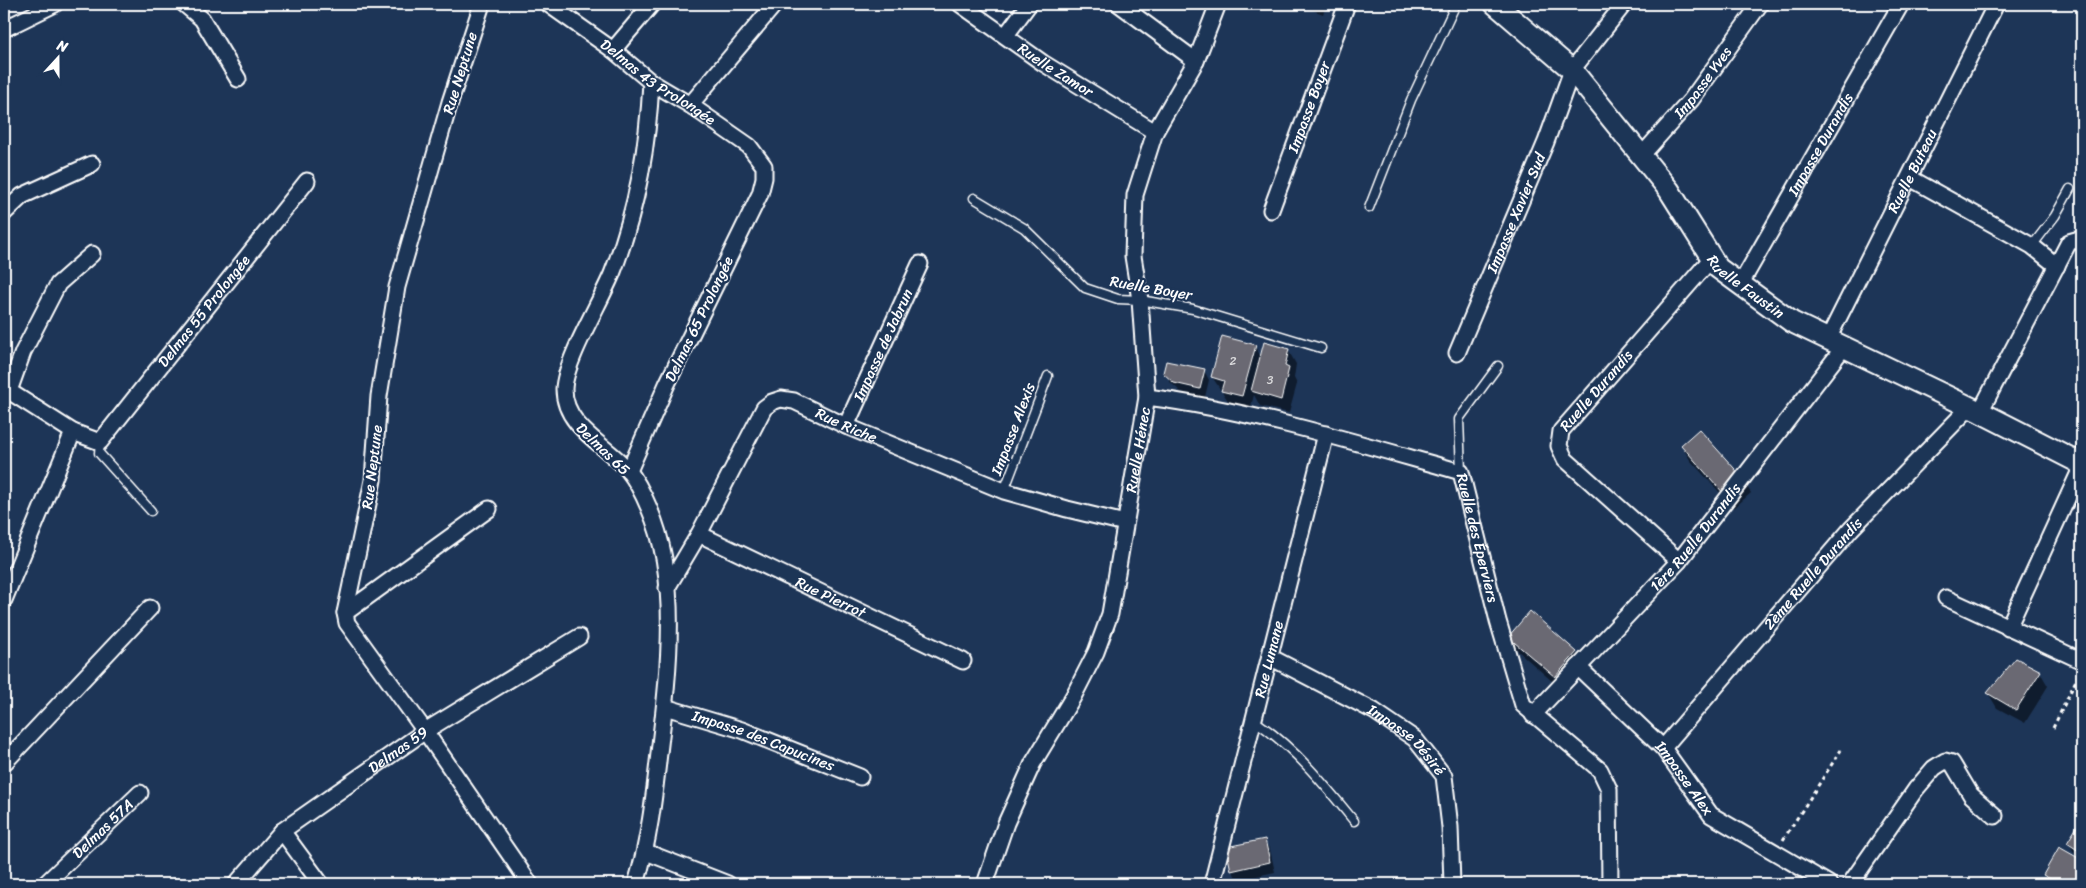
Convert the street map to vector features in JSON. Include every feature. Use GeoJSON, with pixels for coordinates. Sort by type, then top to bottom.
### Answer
{"type":"FeatureCollection","features":[{"type":"Feature","properties":{"kind":"street"},"geometry":{"type":"LineString","coordinates":[[4,29],[56,4]]}},
{"type":"Feature","properties":{"kind":"street"},"geometry":{"type":"LineString","coordinates":[[184,4],[202,19],[238,79]]}},
{"type":"Feature","properties":{"kind":"street","name":"Rue Neptune"},"geometry":{"type":"LineString","coordinates":[[345,613],[373,480],[379,396],[397,287],[450,102],[482,4]]}},
{"type":"Feature","properties":{"kind":"street","name":"Delmas 43 Prolongée"},"geometry":{"type":"LineString","coordinates":[[548,4],[613,50],[651,82],[690,105],[749,146],[764,166]]}},
{"type":"Feature","properties":{"kind":"street"},"geometry":{"type":"LineString","coordinates":[[613,50],[652,4]]}},
{"type":"Feature","properties":{"kind":"street"},"geometry":{"type":"LineString","coordinates":[[690,105],[775,4]]}},
{"type":"Feature","properties":{"kind":"street","name":"Ruelle Zamor"},"geometry":{"type":"LineString","coordinates":[[960,4],[1044,63],[1155,132]]}},
{"type":"Feature","properties":{"kind":"street"},"geometry":{"type":"LineString","coordinates":[[1006,35],[1029,4]]}},
{"type":"Feature","properties":{"kind":"street"},"geometry":{"type":"LineString","coordinates":[[1119,4],[1196,61]]}},
{"type":"Feature","properties":{"kind":"street","name":"Ruelle Hénec"},"geometry":{"type":"LineString","coordinates":[[986,884],[1006,823],[1033,764],[1073,697],[1096,652],[1110,614],[1147,396],[1140,300],[1133,256],[1135,195],[1155,132],[1196,61],[1218,4]]}},
{"type":"Feature","properties":{"kind":"street","name":"Impasse Boyer"},"geometry":{"type":"LineString","coordinates":[[1271,210],[1347,4]]}},
{"type":"Feature","properties":{"kind":"street","name":"Ruelle Faustin"},"geometry":{"type":"LineString","coordinates":[[1495,4],[1572,70],[1669,190],[1718,268],[1792,322],[1975,410],[2082,465]]}},
{"type":"Feature","properties":{"kind":"street","name":"Impasse Xavier Sud"},"geometry":{"type":"LineString","coordinates":[[1457,353],[1546,142],[1572,70],[1624,4]]}},
{"type":"Feature","properties":{"kind":"street","name":"Impasse Yves"},"geometry":{"type":"LineString","coordinates":[[1642,156],[1691,100],[1760,4]]}},
{"type":"Feature","properties":{"kind":"street","name":"Impasse Durandis"},"geometry":{"type":"LineString","coordinates":[[1740,285],[1900,4]]}},
{"type":"Feature","properties":{"kind":"street","name":"Ruelle Buteau"},"geometry":{"type":"LineString","coordinates":[[1836,344],[1910,178],[1996,4]]}},
{"type":"Feature","properties":{"kind":"street","name":"Delmas 65"},"geometry":{"type":"LineString","coordinates":[[636,884],[646,852],[665,707],[668,642],[667,588],[663,546],[649,507],[629,472],[574,420],[566,405],[564,387],[571,362],[611,276],[630,224],[649,117],[651,82]]}},
{"type":"Feature","properties":{"kind":"street"},"geometry":{"type":"LineString","coordinates":[[4,213],[22,196],[92,164]]}},
{"type":"Feature","properties":{"kind":"street","name":"Delmas 65 Prolongée"},"geometry":{"type":"LineString","coordinates":[[629,472],[667,384],[760,194],[764,178],[764,166]]}},
{"type":"Feature","properties":{"kind":"street"},"geometry":{"type":"LineString","coordinates":[[1910,178],[2032,246],[2057,266]]}},
{"type":"Feature","properties":{"kind":"street","name":"Delmas 55 Prolongée"},"geometry":{"type":"LineString","coordinates":[[100,442],[307,181]]}},
{"type":"Feature","properties":{"kind":"street","name":"2ème Ruelle Durandis"},"geometry":{"type":"LineString","coordinates":[[1663,748],[1851,529],[1975,410],[2069,242],[2076,240],[2082,243]]}},
{"type":"Feature","properties":{"kind":"street"},"geometry":{"type":"LineString","coordinates":[[92,254],[58,284],[23,352],[7,390],[73,432],[100,442]]}},
{"type":"Feature","properties":{"kind":"street","name":"Ruelle Durandis"},"geometry":{"type":"LineString","coordinates":[[1679,561],[1565,459],[1559,446],[1561,431],[1712,258]]}},
{"type":"Feature","properties":{"kind":"street","name":"Impasse de Jabrun"},"geometry":{"type":"LineString","coordinates":[[846,426],[920,264]]}},
{"type":"Feature","properties":{"kind":"street","name":"1ère Ruelle Durandis"},"geometry":{"type":"LineString","coordinates":[[1533,715],[1679,561],[1836,344]]}},
{"type":"Feature","properties":{"kind":"street","name":"Ruelle des Éperviers"},"geometry":{"type":"LineString","coordinates":[[1147,396],[1209,405],[1326,434],[1461,472],[1498,621],[1523,705],[1600,770],[1609,789],[1610,884]]}},
{"type":"Feature","properties":{"kind":"street","name":"Rue Riche"},"geometry":{"type":"LineString","coordinates":[[667,588],[699,534],[764,408],[772,402],[781,400],[794,401],[846,426],[1004,491],[1067,510],[1125,523]]}},
{"type":"Feature","properties":{"kind":"street"},"geometry":{"type":"LineString","coordinates":[[4,600],[73,432]]}},
{"type":"Feature","properties":{"kind":"street","name":"Rue Lumane"},"geometry":{"type":"LineString","coordinates":[[1212,884],[1255,721],[1326,434]]}},
{"type":"Feature","properties":{"kind":"street"},"geometry":{"type":"LineString","coordinates":[[2008,628],[2082,465]]}},
{"type":"Feature","properties":{"kind":"street"},"geometry":{"type":"LineString","coordinates":[[489,509],[345,613],[347,623],[425,731],[530,884]]}},
{"type":"Feature","properties":{"kind":"street","name":"Rue Pierrot"},"geometry":{"type":"LineString","coordinates":[[699,534],[963,661]]}},
{"type":"Feature","properties":{"kind":"street"},"geometry":{"type":"LineString","coordinates":[[1946,598],[2082,661]]}},
{"type":"Feature","properties":{"kind":"street"},"geometry":{"type":"LineString","coordinates":[[4,763],[150,608]]}},
{"type":"Feature","properties":{"kind":"street","name":"Delmas 59"},"geometry":{"type":"LineString","coordinates":[[236,884],[282,831],[425,731],[579,637]]}},
{"type":"Feature","properties":{"kind":"street","name":"Impasse Désiré"},"geometry":{"type":"LineString","coordinates":[[1270,657],[1374,711],[1415,739],[1444,776],[1450,827],[1452,884]]}},
{"type":"Feature","properties":{"kind":"street","name":"Impasse Alex"},"geometry":{"type":"LineString","coordinates":[[1578,667],[1663,748],[1711,815],[1829,884]]}},
{"type":"Feature","properties":{"kind":"street","name":"Impasse des Capucines"},"geometry":{"type":"LineString","coordinates":[[665,707],[742,730],[860,777]]}},
{"type":"Feature","properties":{"kind":"street"},"geometry":{"type":"LineString","coordinates":[[1850,884],[1916,788],[1941,762],[1952,763],[1971,795],[1995,816]]}},
{"type":"Feature","properties":{"kind":"street","name":"Delmas 57A"},"geometry":{"type":"LineString","coordinates":[[45,884],[140,793]]}},
{"type":"Feature","properties":{"kind":"street"},"geometry":{"type":"LineString","coordinates":[[282,831],[320,884]]}},
{"type":"Feature","properties":{"kind":"street"},"geometry":{"type":"LineString","coordinates":[[646,852],[728,884]]}},
{"type":"Feature","properties":{"kind":"lane"},"geometry":{"type":"LineString","coordinates":[[1369,208],[1411,100],[1456,4]]}},
{"type":"Feature","properties":{"kind":"lane"},"geometry":{"type":"LineString","coordinates":[[2032,246],[2055,216],[2070,189]]}},
{"type":"Feature","properties":{"kind":"lane","name":"Ruelle Boyer"},"geometry":{"type":"LineString","coordinates":[[974,198],[1024,228],[1085,288],[1118,300],[1140,300],[1193,309],[1321,348]]}},
{"type":"Feature","properties":{"kind":"lane"},"geometry":{"type":"LineString","coordinates":[[1461,472],[1459,419],[1498,366]]}},
{"type":"Feature","properties":{"kind":"lane","name":"Impasse Alexis"},"geometry":{"type":"LineString","coordinates":[[1004,491],[1048,376]]}},
{"type":"Feature","properties":{"kind":"lane"},"geometry":{"type":"LineString","coordinates":[[100,442],[99,453],[151,511]]}},
{"type":"Feature","properties":{"kind":"lane"},"geometry":{"type":"LineString","coordinates":[[1255,721],[1279,737],[1309,766],[1354,821]]}},
{"type":"Feature","properties":{"kind":"path"},"geometry":{"type":"LineString","coordinates":[[2053,728],[2082,667]]}},
{"type":"Feature","properties":{"kind":"path"},"geometry":{"type":"LineString","coordinates":[[1774,853],[1841,750]]}},
{"type":"Feature","properties":{"kind":"building"},"geometry":{"type":"Polygon","coordinates":[[[1222,336],[1256,345],[1242,396],[1221,391],[1224,381],[1211,377],[1222,336]]]}},
{"type":"Feature","properties":{"kind":"building"},"geometry":{"type":"Polygon","coordinates":[[[1264,342],[1289,349],[1285,366],[1289,368],[1281,400],[1251,391],[1264,342]]]}},
{"type":"Feature","properties":{"kind":"building"},"geometry":{"type":"Polygon","coordinates":[[[1166,361],[1205,369],[1200,389],[1174,383],[1163,373],[1166,361]]]}},
{"type":"Feature","properties":{"kind":"building"},"geometry":{"type":"Polygon","coordinates":[[[1699,429],[1743,478],[1725,495],[1681,445],[1699,429]]]}},
{"type":"Feature","properties":{"kind":"building"},"geometry":{"type":"Polygon","coordinates":[[[1530,611],[1577,652],[1555,677],[1508,637],[1530,611]]]}},
{"type":"Feature","properties":{"kind":"building"},"geometry":{"type":"Polygon","coordinates":[[[2016,658],[2041,671],[2016,710],[1987,693],[2016,658]]]}},
{"type":"Feature","properties":{"kind":"building"},"geometry":{"type":"Polygon","coordinates":[[[2078,825],[2082,828],[2082,853],[2067,843],[2078,825]]]}},
{"type":"Feature","properties":{"kind":"building"},"geometry":{"type":"Polygon","coordinates":[[[1265,839],[1270,862],[1231,871],[1226,847],[1265,839]]]}},
{"type":"Feature","properties":{"kind":"building"},"geometry":{"type":"Polygon","coordinates":[[[2059,847],[2082,860],[2082,884],[2059,884],[2043,875],[2059,847]]]}}]}
